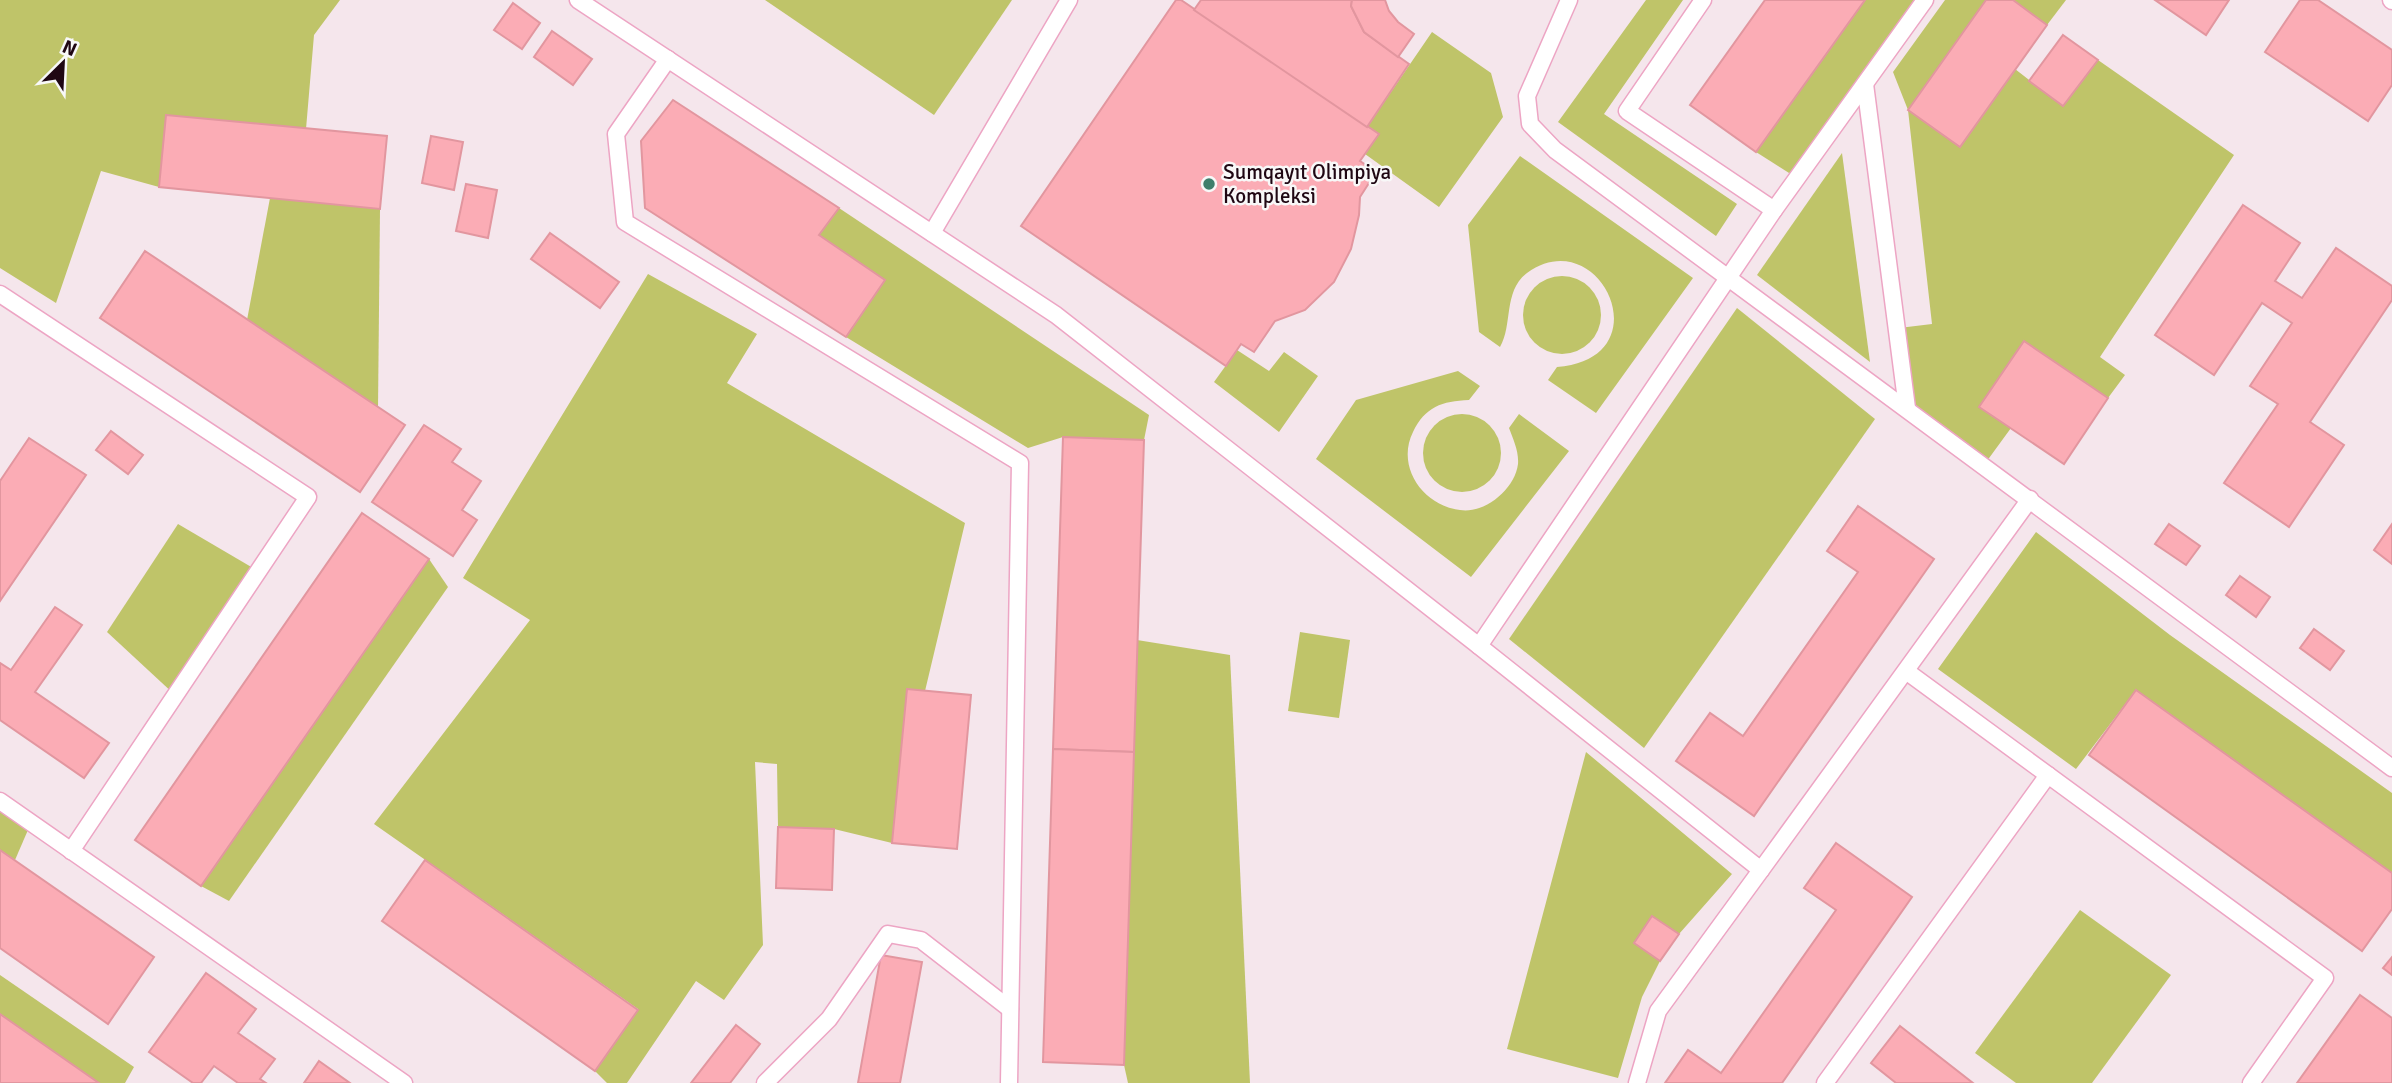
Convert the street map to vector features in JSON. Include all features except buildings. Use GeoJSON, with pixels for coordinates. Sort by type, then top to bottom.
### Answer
{"type":"FeatureCollection","features":[{"type":"Feature","properties":{"kind":"lane"},"geometry":{"type":"LineString","coordinates":[[578,0],[1056,315],[1761,870]]}},
{"type":"Feature","properties":{"kind":"lane"},"geometry":{"type":"LineString","coordinates":[[932,233],[1069,0]]}},
{"type":"Feature","properties":{"kind":"lane"},"geometry":{"type":"LineString","coordinates":[[1569,0],[1527,96],[1530,124],[1555,150],[1730,276],[2392,768]]}},
{"type":"Feature","properties":{"kind":"lane"},"geometry":{"type":"LineString","coordinates":[[1703,0],[1627,111],[1774,210]]}},
{"type":"Feature","properties":{"kind":"lane"},"geometry":{"type":"LineString","coordinates":[[1479,646],[1774,210],[1925,0]]}},
{"type":"Feature","properties":{"kind":"lane"},"geometry":{"type":"LineString","coordinates":[[668,60],[615,134],[625,222],[1020,463],[1009,1083]]}},
{"type":"Feature","properties":{"kind":"lane"},"geometry":{"type":"LineString","coordinates":[[1865,84],[1908,408]]}},
{"type":"Feature","properties":{"kind":"lane"},"geometry":{"type":"LineString","coordinates":[[0,294],[308,497],[71,850]]}},
{"type":"Feature","properties":{"kind":"lane"},"geometry":{"type":"LineString","coordinates":[[1637,1083],[1658,1011],[2030,499]]}},
{"type":"Feature","properties":{"kind":"lane"},"geometry":{"type":"LineString","coordinates":[[1906,671],[2325,978],[2251,1083]]}},
{"type":"Feature","properties":{"kind":"lane"},"geometry":{"type":"LineString","coordinates":[[1825,1083],[2048,775]]}},
{"type":"Feature","properties":{"kind":"lane"},"geometry":{"type":"LineString","coordinates":[[0,801],[404,1083]]}},
{"type":"Feature","properties":{"kind":"lane"},"geometry":{"type":"LineString","coordinates":[[765,1083],[829,1019],[888,934],[921,940],[1010,1009]]}},
{"type":"Feature","properties":{"kind":"green space"},"geometry":{"type":"Polygon","coordinates":[[[0,0],[340,0],[314,35],[306,129],[166,115],[159,187],[101,171],[56,303],[0,268],[0,0]]]}},
{"type":"Feature","properties":{"kind":"green space"},"geometry":{"type":"Polygon","coordinates":[[[765,0],[1012,0],[934,115],[765,0]]]}},
{"type":"Feature","properties":{"kind":"green space"},"geometry":{"type":"Polygon","coordinates":[[[1646,0],[1683,0],[1604,114],[1737,204],[1716,236],[1558,122],[1646,0]]]}},
{"type":"Feature","properties":{"kind":"green space"},"geometry":{"type":"Polygon","coordinates":[[[1865,0],[1925,0],[1797,178],[1756,152],[1865,0]]]}},
{"type":"Feature","properties":{"kind":"green space"},"geometry":{"type":"Polygon","coordinates":[[[1945,0],[1986,0],[2015,69],[2063,106],[2098,60],[2234,155],[2100,357],[2125,375],[2108,398],[2024,341],[1980,406],[2011,428],[1984,465],[1907,408],[1899,328],[1932,324],[1908,110],[1893,72],[1945,0]]]}},
{"type":"Feature","properties":{"kind":"green space"},"geometry":{"type":"Polygon","coordinates":[[[2013,0],[2066,0],[2047,25],[2013,0]]]}},
{"type":"Feature","properties":{"kind":"green space"},"geometry":{"type":"Polygon","coordinates":[[[1432,32],[1491,73],[1503,117],[1439,207],[1365,154],[1378,134],[1367,127],[1432,32]]]}},
{"type":"Feature","properties":{"kind":"green space"},"geometry":{"type":"Polygon","coordinates":[[[1842,153],[1870,362],[1757,275],[1842,153]]]}},
{"type":"Feature","properties":{"kind":"green space"},"geometry":{"type":"Polygon","coordinates":[[[1520,156],[1693,278],[1596,413],[1548,380],[1557,367],[1590,358],[1608,341],[1614,319],[1610,297],[1597,277],[1577,264],[1553,261],[1527,273],[1514,289],[1500,347],[1479,332],[1468,225],[1520,156]]]}},
{"type":"Feature","properties":{"kind":"green space"},"geometry":{"type":"Polygon","coordinates":[[[270,198],[380,209],[378,408],[247,320],[270,198]]]}},
{"type":"Feature","properties":{"kind":"green space"},"geometry":{"type":"Polygon","coordinates":[[[839,208],[1149,415],[1144,440],[1063,437],[1028,448],[846,337],[885,280],[819,235],[839,208]]]}},
{"type":"Feature","properties":{"kind":"green space"},"geometry":{"type":"Polygon","coordinates":[[[648,274],[757,334],[727,383],[965,523],[925,691],[907,689],[892,843],[834,829],[778,827],[777,764],[755,762],[763,945],[724,1000],[696,981],[627,1083],[607,1083],[595,1071],[638,1009],[374,824],[530,620],[463,578],[648,274]]]}},
{"type":"Feature","properties":{"kind":"green space"},"geometry":{"type":"Polygon","coordinates":[[[1562,276],[1577,279],[1589,288],[1598,300],[1601,315],[1598,330],[1589,342],[1577,351],[1562,354],[1547,351],[1535,342],[1526,330],[1523,315],[1526,300],[1535,288],[1547,279],[1562,276]]]}},
{"type":"Feature","properties":{"kind":"green space"},"geometry":{"type":"Polygon","coordinates":[[[1737,308],[1875,419],[1644,748],[1509,639],[1737,308]]]}},
{"type":"Feature","properties":{"kind":"green space"},"geometry":{"type":"Polygon","coordinates":[[[1237,350],[1269,371],[1284,352],[1318,376],[1279,432],[1214,382],[1237,350]]]}},
{"type":"Feature","properties":{"kind":"green space"},"geometry":{"type":"Polygon","coordinates":[[[1458,371],[1480,386],[1469,400],[1443,404],[1429,411],[1418,423],[1409,445],[1410,470],[1424,492],[1434,500],[1446,507],[1470,510],[1489,504],[1505,491],[1516,473],[1518,464],[1517,450],[1509,428],[1519,414],[1569,451],[1471,577],[1316,459],[1356,400],[1458,371]]]}},
{"type":"Feature","properties":{"kind":"green space"},"geometry":{"type":"Polygon","coordinates":[[[1462,414],[1477,417],[1489,426],[1498,438],[1501,453],[1498,468],[1489,480],[1477,489],[1462,492],[1447,489],[1435,480],[1426,468],[1423,453],[1426,438],[1435,426],[1447,417],[1462,414]]]}},
{"type":"Feature","properties":{"kind":"green space"},"geometry":{"type":"Polygon","coordinates":[[[178,524],[258,571],[175,695],[107,632],[178,524]]]}},
{"type":"Feature","properties":{"kind":"green space"},"geometry":{"type":"Polygon","coordinates":[[[2036,532],[2170,635],[2392,793],[2392,873],[2136,690],[2076,769],[1938,669],[2036,532]]]}},
{"type":"Feature","properties":{"kind":"green space"},"geometry":{"type":"Polygon","coordinates":[[[429,559],[448,587],[229,901],[201,886],[429,559]]]}},
{"type":"Feature","properties":{"kind":"green space"},"geometry":{"type":"Polygon","coordinates":[[[1300,632],[1350,640],[1339,718],[1288,711],[1300,632]]]}},
{"type":"Feature","properties":{"kind":"green space"},"geometry":{"type":"Polygon","coordinates":[[[1137,640],[1230,655],[1250,1083],[1128,1083],[1124,1065],[1137,640]]]}},
{"type":"Feature","properties":{"kind":"green space"},"geometry":{"type":"Polygon","coordinates":[[[1586,752],[1732,874],[1679,934],[1652,916],[1634,943],[1660,961],[1642,997],[1618,1078],[1507,1049],[1586,752]]]}},
{"type":"Feature","properties":{"kind":"green space"},"geometry":{"type":"Polygon","coordinates":[[[0,801],[31,823],[15,860],[0,850],[0,801]]]}},
{"type":"Feature","properties":{"kind":"green space"},"geometry":{"type":"Polygon","coordinates":[[[2080,910],[2171,975],[2092,1083],[2016,1083],[1975,1053],[2080,910]]]}},
{"type":"Feature","properties":{"kind":"green space"},"geometry":{"type":"Polygon","coordinates":[[[0,975],[134,1067],[125,1083],[99,1083],[0,1014],[0,975]]]}},
{"type":"Feature","properties":{"kind":"place","name":"Sumqayıt Olimpiya Kompleksi"},"geometry":{"type":"Point","coordinates":[1209,184]}}]}
